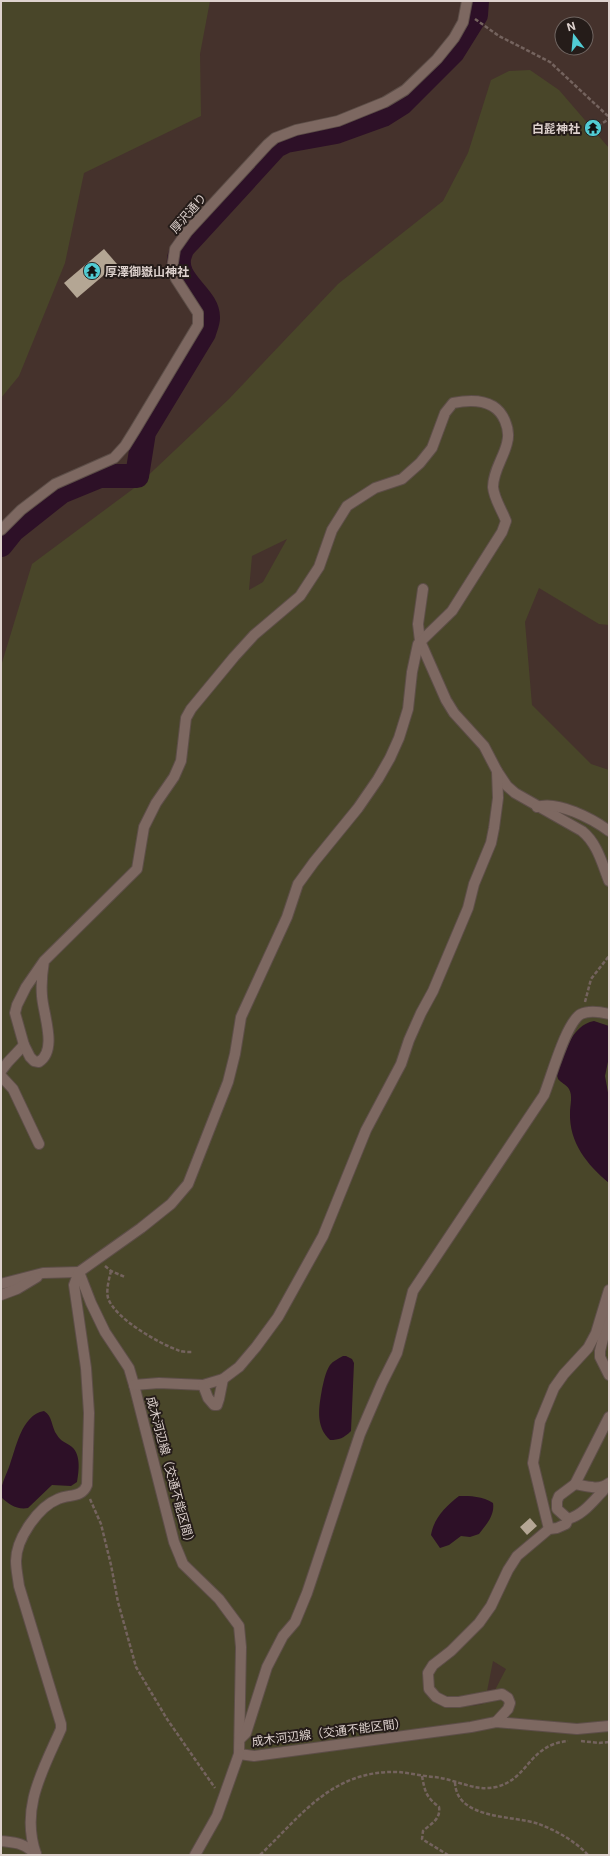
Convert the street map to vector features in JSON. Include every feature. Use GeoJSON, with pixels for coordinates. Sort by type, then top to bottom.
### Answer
{"type":"FeatureCollection","features":[{"type":"Feature","properties":{"kind":"street","name":"厚沢通り"},"geometry":{"type":"LineString","coordinates":[[1,530],[22,510],[55,484],[114,458],[125,446],[139,424],[198,325],[198,313],[176,279],[172,269],[175,249],[187,232],[268,144],[276,138],[296,130],[338,121],[385,102],[405,90],[437,59],[454,38],[463,22],[467,1]]}},
{"type":"Feature","properties":{"kind":"street"},"geometry":{"type":"LineString","coordinates":[[1,1284],[43,1273],[79,1272],[98,1260],[171,1204],[188,1184],[228,1082],[235,1054],[241,1017],[287,917],[298,884],[358,808],[378,779],[399,738],[408,709],[415,651],[420,640],[452,611],[496,542],[506,521],[496,500],[493,486],[494,478],[508,442],[507,424],[500,411],[488,403],[466,400],[453,403],[445,413],[432,448],[420,463],[402,479],[375,488],[347,506],[332,530],[319,567],[300,596],[254,635],[234,656],[186,718],[181,761],[174,778],[156,803],[144,827],[137,869],[44,961],[26,987],[17,1005],[15,1013],[24,1045],[30,1057],[34,1061],[39,1062],[45,1056],[48,1046],[48,1031],[42,997],[42,974],[44,961]]}},
{"type":"Feature","properties":{"kind":"street"},"geometry":{"type":"LineString","coordinates":[[423,589],[418,624],[420,640],[446,700],[454,714],[484,746],[507,786],[537,807],[582,830],[589,836],[594,844],[609,881]]}},
{"type":"Feature","properties":{"kind":"street"},"geometry":{"type":"LineString","coordinates":[[134,1385],[159,1383],[203,1385],[223,1379],[238,1367],[256,1347],[278,1317],[323,1236],[366,1130],[401,1064],[409,1040],[433,991],[464,921],[476,879],[491,843],[498,798],[497,771]]}},
{"type":"Feature","properties":{"kind":"street"},"geometry":{"type":"LineString","coordinates":[[537,807],[542,805],[565,809],[589,819],[609,831]]}},
{"type":"Feature","properties":{"kind":"street"},"geometry":{"type":"LineString","coordinates":[[240,1739],[246,1733],[267,1667],[282,1636],[295,1622],[307,1593],[365,1422],[397,1353],[413,1291],[544,1095],[556,1059],[573,1022],[583,1013],[590,1012],[609,1014]]}},
{"type":"Feature","properties":{"kind":"street"},"geometry":{"type":"LineString","coordinates":[[1,1071],[24,1045]]}},
{"type":"Feature","properties":{"kind":"street"},"geometry":{"type":"LineString","coordinates":[[1,1076],[12,1089],[38,1144]]}},
{"type":"Feature","properties":{"kind":"street"},"geometry":{"type":"LineString","coordinates":[[36,1855],[30,1827],[31,1805],[36,1789],[61,1729],[61,1724],[20,1586],[16,1557],[25,1531],[43,1510],[54,1501],[81,1493],[87,1485],[89,1413],[85,1361],[74,1285],[79,1272]]}},
{"type":"Feature","properties":{"kind":"street","name":"成木河辺線（交通不能区間）"},"geometry":{"type":"LineString","coordinates":[[79,1272],[104,1332],[129,1368],[174,1542],[183,1564],[219,1599],[239,1626],[241,1648],[239,1754],[254,1756],[464,1728],[496,1722],[577,1729],[609,1726]]}},
{"type":"Feature","properties":{"kind":"street"},"geometry":{"type":"LineString","coordinates":[[1,1295],[17,1289],[43,1273]]}},
{"type":"Feature","properties":{"kind":"street"},"geometry":{"type":"LineString","coordinates":[[596,1333],[609,1290]]}},
{"type":"Feature","properties":{"kind":"street"},"geometry":{"type":"LineString","coordinates":[[549,1529],[533,1463],[540,1422],[554,1388],[564,1374],[588,1348],[609,1312]]}},
{"type":"Feature","properties":{"kind":"street"},"geometry":{"type":"LineString","coordinates":[[609,1315],[600,1351],[600,1357],[609,1375]]}},
{"type":"Feature","properties":{"kind":"street"},"geometry":{"type":"LineString","coordinates":[[203,1385],[211,1403],[214,1406],[217,1405],[219,1399],[223,1379]]}},
{"type":"Feature","properties":{"kind":"street"},"geometry":{"type":"LineString","coordinates":[[568,1519],[557,1509],[557,1501],[559,1496],[575,1484],[609,1417]]}},
{"type":"Feature","properties":{"kind":"street"},"geometry":{"type":"LineString","coordinates":[[575,1484],[592,1487],[607,1485]]}},
{"type":"Feature","properties":{"kind":"street"},"geometry":{"type":"LineString","coordinates":[[496,1722],[508,1709],[510,1703],[508,1698],[502,1694],[459,1702],[446,1702],[436,1697],[429,1689],[428,1673],[433,1665],[451,1651],[479,1623],[491,1606],[508,1570],[517,1556],[549,1529],[557,1528],[566,1524],[568,1519],[579,1515],[607,1485]]}},
{"type":"Feature","properties":{"kind":"street"},"geometry":{"type":"LineString","coordinates":[[195,1855],[217,1816],[239,1754]]}},
{"type":"Feature","properties":{"kind":"street"},"geometry":{"type":"LineString","coordinates":[[1,1842],[19,1843],[26,1846],[36,1855]]}},
{"type":"Feature","properties":{"kind":"path"},"geometry":{"type":"LineString","coordinates":[[480,22],[499,36],[550,62],[609,118],[598,126]]}},
{"type":"Feature","properties":{"kind":"path"},"geometry":{"type":"LineString","coordinates":[[583,1013],[591,979],[609,956]]}},
{"type":"Feature","properties":{"kind":"path"},"geometry":{"type":"LineString","coordinates":[[98,1260],[111,1271],[125,1277]]}},
{"type":"Feature","properties":{"kind":"path"},"geometry":{"type":"LineString","coordinates":[[111,1271],[107,1290],[108,1298],[119,1313],[131,1323],[166,1344],[181,1352],[192,1352]]}},
{"type":"Feature","properties":{"kind":"path"},"geometry":{"type":"LineString","coordinates":[[87,1485],[90,1501],[100,1524],[111,1565],[118,1602],[136,1666],[167,1719],[210,1779],[216,1793]]}},
{"type":"Feature","properties":{"kind":"path"},"geometry":{"type":"LineString","coordinates":[[260,1855],[264,1853],[315,1801],[342,1784],[370,1775],[398,1772],[445,1779],[478,1788],[496,1787],[513,1780],[536,1754],[555,1743],[574,1740],[599,1743],[609,1742]]}},
{"type":"Feature","properties":{"kind":"path"},"geometry":{"type":"LineString","coordinates":[[422,1776],[426,1793],[429,1799],[439,1807],[440,1812],[436,1820],[423,1831],[422,1839],[448,1855]]}},
{"type":"Feature","properties":{"kind":"path"},"geometry":{"type":"LineString","coordinates":[[455,1782],[455,1789],[459,1796],[473,1809],[480,1813],[512,1818],[550,1829],[577,1844],[588,1855]]}},
{"type":"Feature","properties":{"kind":"shaded area"},"geometry":{"type":"Polygon","coordinates":[[[1,1],[210,1],[200,54],[201,116],[84,173],[65,263],[19,376],[1,398],[1,1]]]}},
{"type":"Feature","properties":{"kind":"shaded area"},"geometry":{"type":"Polygon","coordinates":[[[530,70],[559,90],[609,148],[609,625],[599,624],[539,588],[525,622],[532,705],[591,764],[609,770],[609,1855],[1,1855],[1,666],[32,564],[137,486],[229,399],[338,284],[443,201],[468,153],[491,80],[509,71],[530,70]],[[287,539],[252,556],[249,590],[263,582],[287,539]],[[493,1661],[487,1691],[472,1706],[483,1704],[495,1690],[506,1669],[493,1661]]]}},
{"type":"Feature","properties":{"kind":"shaded area"},"geometry":{"type":"Polygon","coordinates":[[[594,1021],[609,1026],[609,1057],[605,1076],[609,1098],[609,1183],[593,1169],[576,1143],[570,1124],[570,1092],[568,1087],[558,1079],[557,1075],[569,1042],[579,1028],[594,1021]]]}},
{"type":"Feature","properties":{"kind":"shaded area"},"geometry":{"type":"Polygon","coordinates":[[[343,1356],[352,1359],[354,1363],[351,1431],[341,1438],[330,1440],[322,1429],[319,1416],[322,1389],[328,1368],[333,1362],[343,1356]]]}},
{"type":"Feature","properties":{"kind":"shaded area"},"geometry":{"type":"Polygon","coordinates":[[[44,1411],[49,1416],[58,1437],[72,1447],[77,1454],[79,1468],[77,1482],[71,1486],[52,1485],[28,1508],[16,1507],[1,1497],[2,1486],[20,1434],[30,1419],[36,1414],[44,1411]]]}},
{"type":"Feature","properties":{"kind":"shaded area"},"geometry":{"type":"Polygon","coordinates":[[[459,1496],[472,1496],[489,1501],[493,1503],[493,1512],[479,1534],[470,1537],[461,1536],[449,1545],[440,1548],[431,1535],[432,1529],[441,1513],[459,1496]]]}},
{"type":"Feature","properties":{"kind":"building"},"geometry":{"type":"Polygon","coordinates":[[[104,249],[117,264],[77,298],[64,283],[104,249]]]}},
{"type":"Feature","properties":{"kind":"building"},"geometry":{"type":"Polygon","coordinates":[[[530,1518],[537,1526],[527,1535],[520,1527],[530,1518]]]}},
{"type":"Feature","properties":{"kind":"waterway"},"geometry":{"type":"LineString","coordinates":[[1,545],[13,530],[61,492],[100,476],[137,476],[144,432],[204,333],[208,322],[207,310],[203,302],[180,271],[179,262],[182,250],[186,244],[276,146],[286,141],[336,132],[383,115],[402,103],[453,52],[476,15],[477,1]]}},
{"type":"Feature","properties":{"kind":"place","name":"白髭神社"},"geometry":{"type":"Point","coordinates":[593,128]}},
{"type":"Feature","properties":{"kind":"place","name":"厚澤御嶽山神社"},"geometry":{"type":"Point","coordinates":[92,271]}}]}
